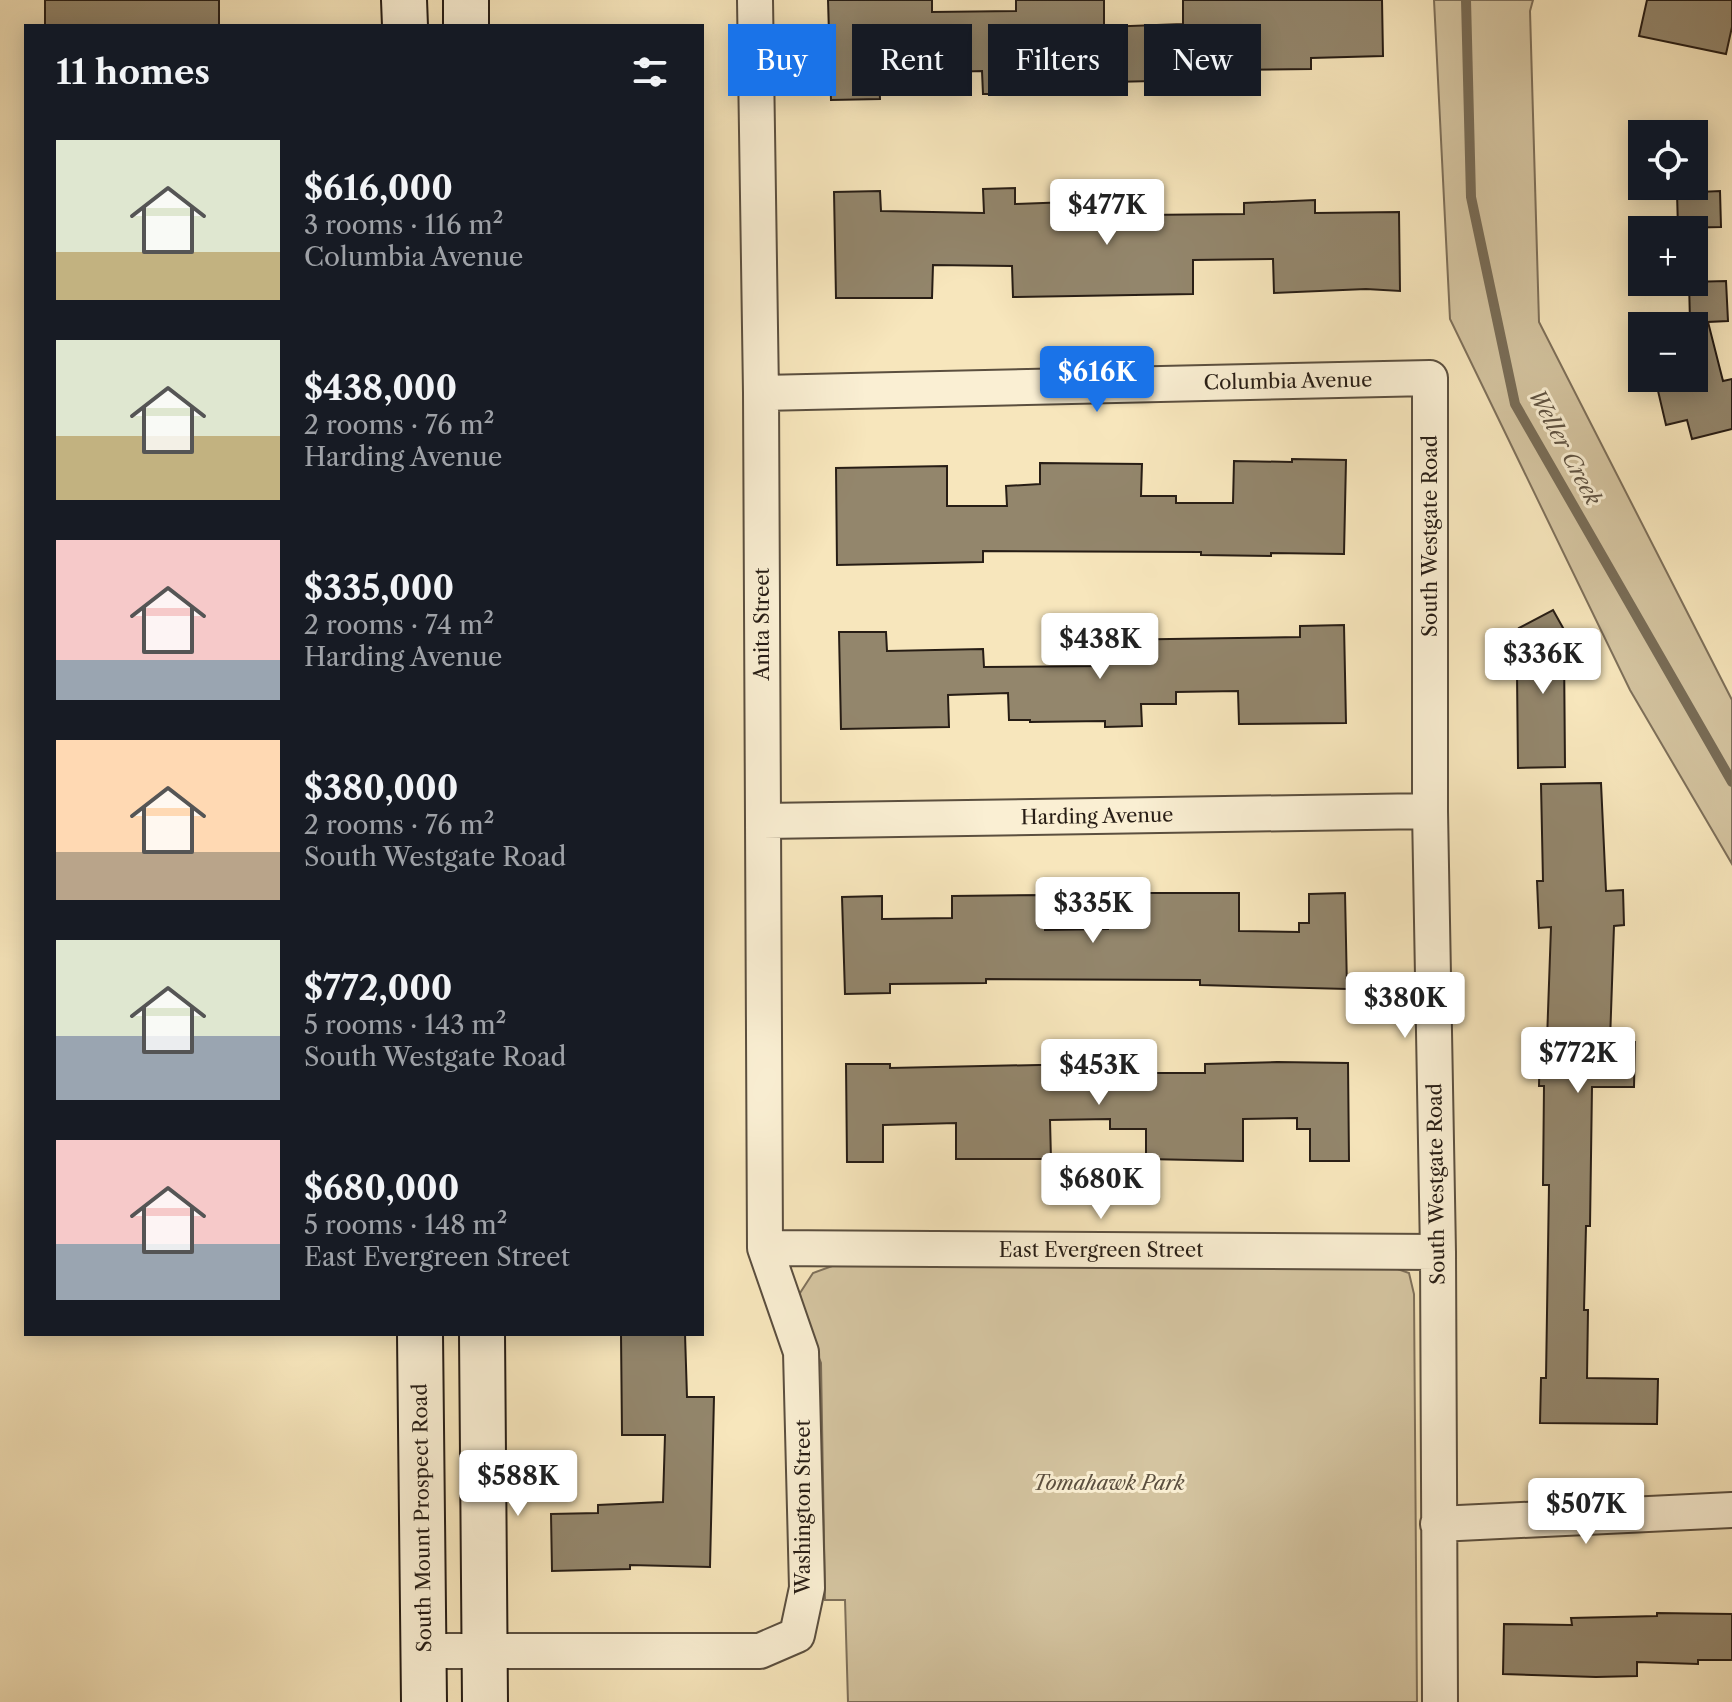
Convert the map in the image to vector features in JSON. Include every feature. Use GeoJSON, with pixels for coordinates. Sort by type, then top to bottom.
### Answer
{"type":"FeatureCollection","features":[{"type":"Feature","properties":{"kind":"main road"},"geometry":{"type":"LineString","coordinates":[[404,0],[405,24]]}},
{"type":"Feature","properties":{"kind":"main road"},"geometry":{"type":"LineString","coordinates":[[466,0],[466,24]]}},
{"type":"Feature","properties":{"kind":"main road","name":"South Mount Prospect Road"},"geometry":{"type":"LineString","coordinates":[[420,1336],[424,1702]]}},
{"type":"Feature","properties":{"kind":"main road"},"geometry":{"type":"LineString","coordinates":[[482,1336],[485,1702]]}},
{"type":"Feature","properties":{"kind":"street","name":"Anita Street"},"geometry":{"type":"LineString","coordinates":[[755,0],[761,393],[765,1248]]}},
{"type":"Feature","properties":{"kind":"street","name":"Columbia Avenue"},"geometry":{"type":"LineString","coordinates":[[761,393],[1430,378]]}},
{"type":"Feature","properties":{"kind":"street","name":"South Westgate Road"},"geometry":{"type":"LineString","coordinates":[[1430,378],[1430,811],[1438,1252],[1440,1702]]}},
{"type":"Feature","properties":{"kind":"street","name":"Harding Avenue"},"geometry":{"type":"LineString","coordinates":[[763,821],[1430,811]]}},
{"type":"Feature","properties":{"kind":"street","name":"East Evergreen Street"},"geometry":{"type":"LineString","coordinates":[[765,1248],[1438,1252]]}},
{"type":"Feature","properties":{"kind":"street","name":"Washington Street"},"geometry":{"type":"LineString","coordinates":[[424,1651],[760,1651],[797,1635],[807,1588],[801,1352],[765,1248]]}},
{"type":"Feature","properties":{"kind":"street"},"geometry":{"type":"LineString","coordinates":[[1438,1524],[1732,1510]]}},
{"type":"Feature","properties":{"kind":"green space","name":"Weller Creek"},"geometry":{"type":"Polygon","coordinates":[[[1434,0],[1533,0],[1530,11],[1539,322],[1732,700],[1732,864],[1630,690],[1450,319],[1434,0]]]}},
{"type":"Feature","properties":{"kind":"green space","name":"Tomahawk Park"},"geometry":{"type":"Polygon","coordinates":[[[1383,1264],[1409,1273],[1414,1294],[1417,1702],[848,1702],[845,1600],[825,1600],[821,1363],[801,1313],[800,1293],[813,1273],[835,1265],[1383,1264]]]}},
{"type":"Feature","properties":{"kind":"building"},"geometry":{"type":"Polygon","coordinates":[[[45,0],[219,0],[219,24],[45,24],[45,0]]]}},
{"type":"Feature","properties":{"kind":"building"},"geometry":{"type":"Polygon","coordinates":[[[828,0],[932,0],[932,12],[1016,11],[1016,0],[1104,0],[1104,24],[988,24],[988,94],[983,94],[982,71],[972,71],[972,24],[852,24],[852,96],[880,96],[880,99],[831,100],[831,96],[836,96],[836,24],[829,24],[828,0]]]}},
{"type":"Feature","properties":{"kind":"building"},"geometry":{"type":"Polygon","coordinates":[[[1183,0],[1382,0],[1383,56],[1311,58],[1311,69],[1261,70],[1261,24],[1183,24],[1183,0]]]}},
{"type":"Feature","properties":{"kind":"building"},"geometry":{"type":"Polygon","coordinates":[[[1647,0],[1732,0],[1732,27],[1726,54],[1639,36],[1647,0]]]}},
{"type":"Feature","properties":{"kind":"building"},"geometry":{"type":"Polygon","coordinates":[[[1144,25],[1144,81],[1128,82],[1128,26],[1144,25]]]}},
{"type":"Feature","properties":{"kind":"building"},"geometry":{"type":"Polygon","coordinates":[[[1015,188],[1015,204],[1070,202],[1070,199],[1141,200],[1141,215],[1244,214],[1244,203],[1315,200],[1315,213],[1399,212],[1400,291],[1366,289],[1274,293],[1273,259],[1193,260],[1193,294],[1013,297],[1012,266],[933,265],[932,298],[836,298],[834,192],[880,191],[881,211],[984,213],[983,189],[1015,188]]]}},
{"type":"Feature","properties":{"kind":"building"},"geometry":{"type":"Polygon","coordinates":[[[1720,191],[1721,227],[1708,227],[1708,216],[1678,216],[1677,200],[1708,200],[1708,192],[1720,191]]]}},
{"type":"Feature","properties":{"kind":"building"},"geometry":{"type":"Polygon","coordinates":[[[1708,281],[1726,281],[1728,321],[1708,322],[1708,312],[1690,312],[1689,296],[1708,296],[1708,281]]]}},
{"type":"Feature","properties":{"kind":"building"},"geometry":{"type":"Polygon","coordinates":[[[1708,322],[1723,381],[1732,379],[1732,429],[1692,439],[1687,420],[1666,425],[1658,392],[1708,392],[1708,322]]]}},
{"type":"Feature","properties":{"kind":"building"},"geometry":{"type":"Polygon","coordinates":[[[1292,459],[1346,460],[1344,554],[1271,553],[1271,556],[1201,555],[1201,552],[983,551],[983,562],[837,565],[836,468],[947,466],[947,506],[1007,506],[1006,486],[1040,484],[1040,463],[1142,464],[1141,496],[1176,496],[1176,503],[1233,503],[1234,461],[1292,462],[1292,459]]]}},
{"type":"Feature","properties":{"kind":"building"},"geometry":{"type":"Polygon","coordinates":[[[1553,610],[1572,644],[1564,649],[1565,767],[1518,768],[1517,673],[1543,673],[1519,628],[1553,610]]]}},
{"type":"Feature","properties":{"kind":"building"},"geometry":{"type":"Polygon","coordinates":[[[1344,625],[1346,723],[1239,724],[1238,691],[1176,692],[1176,704],[1141,704],[1142,726],[1105,727],[1105,721],[1030,722],[1009,720],[1008,693],[948,695],[949,727],[841,729],[839,632],[886,632],[887,651],[983,649],[984,667],[1104,666],[1103,640],[1300,637],[1300,626],[1344,625]]]}},
{"type":"Feature","properties":{"kind":"building"},"geometry":{"type":"Polygon","coordinates":[[[1601,783],[1606,891],[1623,890],[1624,925],[1614,926],[1610,1041],[1635,1042],[1634,1087],[1592,1087],[1590,1226],[1586,1226],[1584,1310],[1588,1310],[1587,1378],[1658,1379],[1657,1424],[1540,1423],[1541,1378],[1546,1378],[1549,1185],[1543,1185],[1544,1086],[1539,1086],[1540,1040],[1547,1040],[1551,927],[1539,928],[1537,881],[1543,881],[1541,784],[1601,783]]]}},
{"type":"Feature","properties":{"kind":"building"},"geometry":{"type":"Polygon","coordinates":[[[1142,893],[1239,893],[1239,931],[1299,932],[1299,923],[1309,923],[1309,894],[1345,893],[1347,989],[1200,985],[1200,980],[986,979],[986,983],[890,984],[890,993],[845,994],[842,897],[882,896],[882,919],[952,918],[952,896],[1045,895],[1045,930],[1108,929],[1108,915],[1143,915],[1142,893]]]}},
{"type":"Feature","properties":{"kind":"building"},"geometry":{"type":"Polygon","coordinates":[[[1348,1063],[1349,1161],[1310,1161],[1310,1129],[1297,1129],[1297,1118],[1243,1119],[1243,1161],[1146,1159],[1146,1129],[1110,1129],[1110,1119],[1050,1120],[1051,1159],[956,1159],[956,1123],[883,1125],[883,1162],[847,1162],[846,1064],[890,1064],[890,1068],[1085,1064],[1085,1073],[1205,1073],[1205,1064],[1348,1063]]]}},
{"type":"Feature","properties":{"kind":"building"},"geometry":{"type":"Polygon","coordinates":[[[621,1336],[685,1336],[687,1397],[714,1397],[710,1567],[630,1565],[630,1569],[552,1571],[551,1514],[598,1513],[598,1505],[663,1502],[665,1435],[622,1435],[621,1336]]]}},
{"type":"Feature","properties":{"kind":"building"},"geometry":{"type":"Polygon","coordinates":[[[1657,1613],[1732,1614],[1732,1660],[1698,1660],[1698,1664],[1637,1662],[1637,1676],[1503,1674],[1504,1624],[1572,1625],[1571,1618],[1657,1616],[1657,1613]]]}},
{"type":"Feature","properties":{"kind":"waterway","name":"Weller Creek"},"geometry":{"type":"LineString","coordinates":[[1466,0],[1471,197],[1515,404],[1732,782]]}}]}
